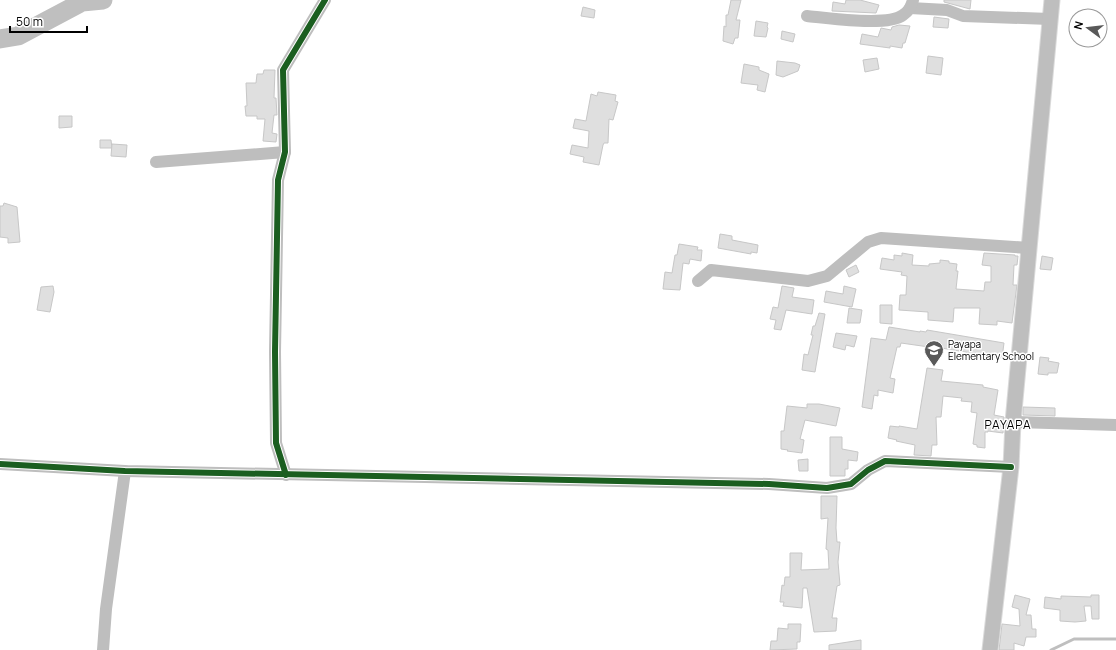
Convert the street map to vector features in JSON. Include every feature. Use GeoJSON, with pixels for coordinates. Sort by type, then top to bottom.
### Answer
{"type":"FeatureCollection","features":[{"type":"Feature","properties":{"kind":"main road"},"geometry":{"type":"LineString","coordinates":[[990,650],[1011,467],[1013,422],[1052,0]]}},
{"type":"Feature","properties":{"kind":"street"},"geometry":{"type":"LineString","coordinates":[[286,475],[276,443],[275,352],[278,180],[285,152],[283,70],[326,0]]}},
{"type":"Feature","properties":{"kind":"street"},"geometry":{"type":"LineString","coordinates":[[807,16],[881,22],[902,17],[911,4],[947,10],[964,16],[1050,19]]}},
{"type":"Feature","properties":{"kind":"street"},"geometry":{"type":"LineString","coordinates":[[156,162],[285,152]]}},
{"type":"Feature","properties":{"kind":"street"},"geometry":{"type":"LineString","coordinates":[[698,281],[711,270],[808,281],[827,276],[868,242],[881,238],[1029,248]]}},
{"type":"Feature","properties":{"kind":"street"},"geometry":{"type":"LineString","coordinates":[[1013,422],[1116,425]]}},
{"type":"Feature","properties":{"kind":"street"},"geometry":{"type":"LineString","coordinates":[[0,464],[125,471],[770,484],[827,488],[851,484],[868,470],[885,461],[1011,467]]}},
{"type":"Feature","properties":{"kind":"street"},"geometry":{"type":"LineString","coordinates":[[103,650],[106,609],[117,540],[125,471]]}},
{"type":"Feature","properties":{"kind":"building"},"geometry":{"type":"Polygon","coordinates":[[[731,0],[741,0],[736,20],[740,20],[738,38],[735,38],[733,44],[723,41],[724,26],[726,27],[726,15],[728,15],[731,0]]]}},
{"type":"Feature","properties":{"kind":"building"},"geometry":{"type":"Polygon","coordinates":[[[846,0],[860,0],[879,5],[876,13],[832,11],[833,2],[845,4],[846,0]]]}},
{"type":"Feature","properties":{"kind":"building"},"geometry":{"type":"Polygon","coordinates":[[[944,0],[971,0],[970,9],[944,2],[944,0]]]}},
{"type":"Feature","properties":{"kind":"building"},"geometry":{"type":"Polygon","coordinates":[[[583,7],[595,10],[594,18],[581,16],[583,7]]]}},
{"type":"Feature","properties":{"kind":"building"},"geometry":{"type":"Polygon","coordinates":[[[934,17],[949,19],[948,28],[933,27],[934,17]]]}},
{"type":"Feature","properties":{"kind":"building"},"geometry":{"type":"Polygon","coordinates":[[[756,21],[768,23],[766,37],[754,36],[756,21]]]}},
{"type":"Feature","properties":{"kind":"building"},"geometry":{"type":"Polygon","coordinates":[[[899,25],[910,26],[902,48],[860,44],[862,34],[878,37],[881,28],[891,30],[892,27],[899,25]]]}},
{"type":"Feature","properties":{"kind":"building"},"geometry":{"type":"Polygon","coordinates":[[[782,31],[795,34],[793,42],[781,39],[782,31]]]}},
{"type":"Feature","properties":{"kind":"building"},"geometry":{"type":"Polygon","coordinates":[[[928,56],[943,58],[941,75],[926,73],[928,56]]]}},
{"type":"Feature","properties":{"kind":"building"},"geometry":{"type":"Polygon","coordinates":[[[877,58],[879,69],[865,72],[863,60],[877,58]]]}},
{"type":"Feature","properties":{"kind":"building"},"geometry":{"type":"Polygon","coordinates":[[[777,61],[800,65],[798,71],[783,77],[776,75],[777,61]]]}},
{"type":"Feature","properties":{"kind":"building"},"geometry":{"type":"Polygon","coordinates":[[[744,64],[759,67],[759,70],[769,74],[765,92],[757,90],[758,85],[741,83],[744,64]]]}},
{"type":"Feature","properties":{"kind":"building"},"geometry":{"type":"Polygon","coordinates":[[[264,70],[275,70],[274,98],[276,98],[277,115],[274,115],[272,133],[277,134],[276,142],[263,141],[265,119],[257,119],[257,116],[246,116],[246,83],[256,83],[257,74],[263,74],[264,70]]]}},
{"type":"Feature","properties":{"kind":"building"},"geometry":{"type":"Polygon","coordinates":[[[598,92],[616,95],[615,101],[618,102],[613,120],[609,119],[608,143],[604,143],[603,145],[599,165],[583,162],[584,157],[570,154],[572,145],[588,148],[589,131],[573,128],[575,119],[586,121],[591,94],[597,96],[598,92]]]}},
{"type":"Feature","properties":{"kind":"building"},"geometry":{"type":"Polygon","coordinates":[[[59,116],[72,116],[72,127],[59,128],[59,116]]]}},
{"type":"Feature","properties":{"kind":"building"},"geometry":{"type":"Polygon","coordinates":[[[100,140],[111,140],[112,148],[100,148],[100,140]]]}},
{"type":"Feature","properties":{"kind":"building"},"geometry":{"type":"Polygon","coordinates":[[[112,144],[127,145],[126,157],[111,156],[112,144]]]}},
{"type":"Feature","properties":{"kind":"building"},"geometry":{"type":"Polygon","coordinates":[[[4,203],[17,207],[20,242],[8,243],[8,238],[0,237],[0,206],[3,206],[4,203]]]}},
{"type":"Feature","properties":{"kind":"building"},"geometry":{"type":"Polygon","coordinates":[[[720,234],[732,236],[732,240],[758,245],[757,253],[751,252],[751,254],[718,248],[720,234]]]}},
{"type":"Feature","properties":{"kind":"building"},"geometry":{"type":"Polygon","coordinates":[[[679,244],[698,247],[697,250],[702,250],[701,261],[690,259],[689,264],[683,263],[680,290],[663,289],[665,272],[672,273],[675,255],[677,255],[679,244]]]}},
{"type":"Feature","properties":{"kind":"building"},"geometry":{"type":"Polygon","coordinates":[[[902,253],[913,255],[912,265],[929,266],[929,264],[940,263],[940,260],[957,264],[956,271],[958,271],[956,289],[984,291],[985,282],[991,282],[991,266],[982,265],[984,253],[1018,256],[1017,265],[1014,265],[1013,285],[1017,285],[1012,323],[997,321],[997,325],[979,324],[980,308],[954,308],[953,322],[928,320],[928,312],[899,310],[900,295],[906,295],[907,276],[901,275],[902,272],[880,269],[882,258],[894,260],[894,255],[902,256],[902,253]]]}},
{"type":"Feature","properties":{"kind":"building"},"geometry":{"type":"Polygon","coordinates":[[[1042,256],[1053,258],[1051,270],[1040,269],[1042,256]]]}},
{"type":"Feature","properties":{"kind":"building"},"geometry":{"type":"Polygon","coordinates":[[[856,265],[859,272],[849,277],[846,270],[856,265]]]}},
{"type":"Feature","properties":{"kind":"building"},"geometry":{"type":"Polygon","coordinates":[[[53,286],[54,292],[50,312],[37,310],[41,287],[53,286]]]}},
{"type":"Feature","properties":{"kind":"building"},"geometry":{"type":"Polygon","coordinates":[[[782,286],[794,288],[792,297],[814,300],[812,314],[786,310],[781,330],[774,329],[776,320],[770,319],[773,307],[778,308],[782,286]]]}},
{"type":"Feature","properties":{"kind":"building"},"geometry":{"type":"Polygon","coordinates":[[[844,286],[856,289],[852,307],[824,302],[826,291],[843,294],[844,286]]]}},
{"type":"Feature","properties":{"kind":"building"},"geometry":{"type":"Polygon","coordinates":[[[880,305],[892,305],[892,324],[880,323],[880,305]]]}},
{"type":"Feature","properties":{"kind":"building"},"geometry":{"type":"Polygon","coordinates":[[[849,308],[862,310],[860,323],[847,323],[849,308]]]}},
{"type":"Feature","properties":{"kind":"building"},"geometry":{"type":"Polygon","coordinates":[[[819,313],[825,314],[815,372],[802,370],[804,354],[808,355],[813,335],[811,335],[813,326],[815,326],[819,313]]]}},
{"type":"Feature","properties":{"kind":"building"},"geometry":{"type":"Polygon","coordinates":[[[889,327],[920,332],[926,332],[927,330],[1004,343],[1002,358],[901,343],[900,347],[897,347],[890,378],[895,379],[893,393],[878,390],[878,396],[874,395],[872,409],[862,407],[871,338],[886,340],[889,327]]]}},
{"type":"Feature","properties":{"kind":"building"},"geometry":{"type":"Polygon","coordinates":[[[836,333],[857,336],[854,347],[846,345],[845,350],[833,347],[836,333]]]}},
{"type":"Feature","properties":{"kind":"building"},"geometry":{"type":"Polygon","coordinates":[[[1040,357],[1049,358],[1048,361],[1059,363],[1057,373],[1048,373],[1048,375],[1038,374],[1040,357]]]}},
{"type":"Feature","properties":{"kind":"building"},"geometry":{"type":"Polygon","coordinates":[[[927,368],[943,370],[941,381],[983,385],[983,387],[998,390],[994,415],[1004,417],[1003,433],[985,432],[985,448],[977,447],[977,445],[973,444],[977,413],[971,412],[972,402],[961,401],[962,398],[943,396],[941,417],[936,417],[937,445],[932,445],[931,456],[914,455],[915,445],[888,438],[890,426],[917,429],[927,368]]]}},
{"type":"Feature","properties":{"kind":"building"},"geometry":{"type":"Polygon","coordinates":[[[807,404],[819,404],[840,408],[836,426],[805,420],[800,439],[804,440],[802,453],[781,449],[781,431],[784,431],[787,406],[807,408],[807,404]]]}},
{"type":"Feature","properties":{"kind":"building"},"geometry":{"type":"Polygon","coordinates":[[[1023,407],[1055,408],[1055,416],[1023,415],[1023,407]]]}},
{"type":"Feature","properties":{"kind":"building"},"geometry":{"type":"Polygon","coordinates":[[[830,437],[842,437],[842,449],[858,452],[857,461],[848,460],[848,469],[845,469],[845,476],[830,476],[830,437]]]}},
{"type":"Feature","properties":{"kind":"building"},"geometry":{"type":"Polygon","coordinates":[[[808,459],[808,471],[799,471],[798,460],[808,459]]]}},
{"type":"Feature","properties":{"kind":"building"},"geometry":{"type":"Polygon","coordinates":[[[821,496],[837,496],[836,528],[837,542],[840,542],[838,562],[840,585],[837,586],[832,618],[837,618],[836,631],[814,632],[807,588],[803,588],[802,608],[783,606],[784,602],[780,602],[782,585],[784,586],[785,577],[790,577],[790,553],[802,553],[801,570],[829,569],[828,550],[826,549],[828,518],[821,519],[821,496]]]}},
{"type":"Feature","properties":{"kind":"building"},"geometry":{"type":"Polygon","coordinates":[[[1015,595],[1030,599],[1026,615],[1031,615],[1032,629],[1036,629],[1036,637],[1026,637],[1024,646],[1014,643],[1014,650],[999,650],[1002,624],[1020,626],[1019,609],[1012,607],[1015,595]]]}},
{"type":"Feature","properties":{"kind":"building"},"geometry":{"type":"Polygon","coordinates":[[[1091,595],[1099,595],[1099,619],[1092,619],[1091,606],[1084,606],[1086,621],[1075,622],[1060,621],[1060,610],[1044,608],[1045,597],[1061,599],[1061,596],[1091,597],[1091,595]]]}},
{"type":"Feature","properties":{"kind":"building"},"geometry":{"type":"Polygon","coordinates":[[[788,624],[801,624],[800,642],[797,642],[797,649],[770,650],[771,641],[777,641],[778,628],[788,629],[788,624]]]}},
{"type":"Feature","properties":{"kind":"building"},"geometry":{"type":"Polygon","coordinates":[[[861,640],[861,650],[829,650],[829,645],[861,640]]]}},
{"type":"Feature","properties":{"kind":"waterway"},"geometry":{"type":"LineString","coordinates":[[0,39],[18,36],[82,2],[103,0]]}},
{"type":"Feature","properties":{"kind":"waterway"},"geometry":{"type":"LineString","coordinates":[[1051,650],[1074,639],[1116,639]]}},
{"type":"Feature","properties":{"kind":"cycle path"},"geometry":{"type":"LineString","coordinates":[[286,475],[276,443],[275,352],[278,180],[285,152],[283,70],[325,0]]}},
{"type":"Feature","properties":{"kind":"cycle path"},"geometry":{"type":"LineString","coordinates":[[0,464],[125,471],[769,484],[827,488],[851,484],[868,470],[885,461],[1011,467]]}},
{"type":"Feature","properties":{"kind":"place","name":"Payapa Elementary School"},"geometry":{"type":"Point","coordinates":[934,367]}},
{"type":"Feature","properties":{"kind":"district","name":"PAYAPA"},"geometry":{"type":"Point","coordinates":[1008,425]}}]}
